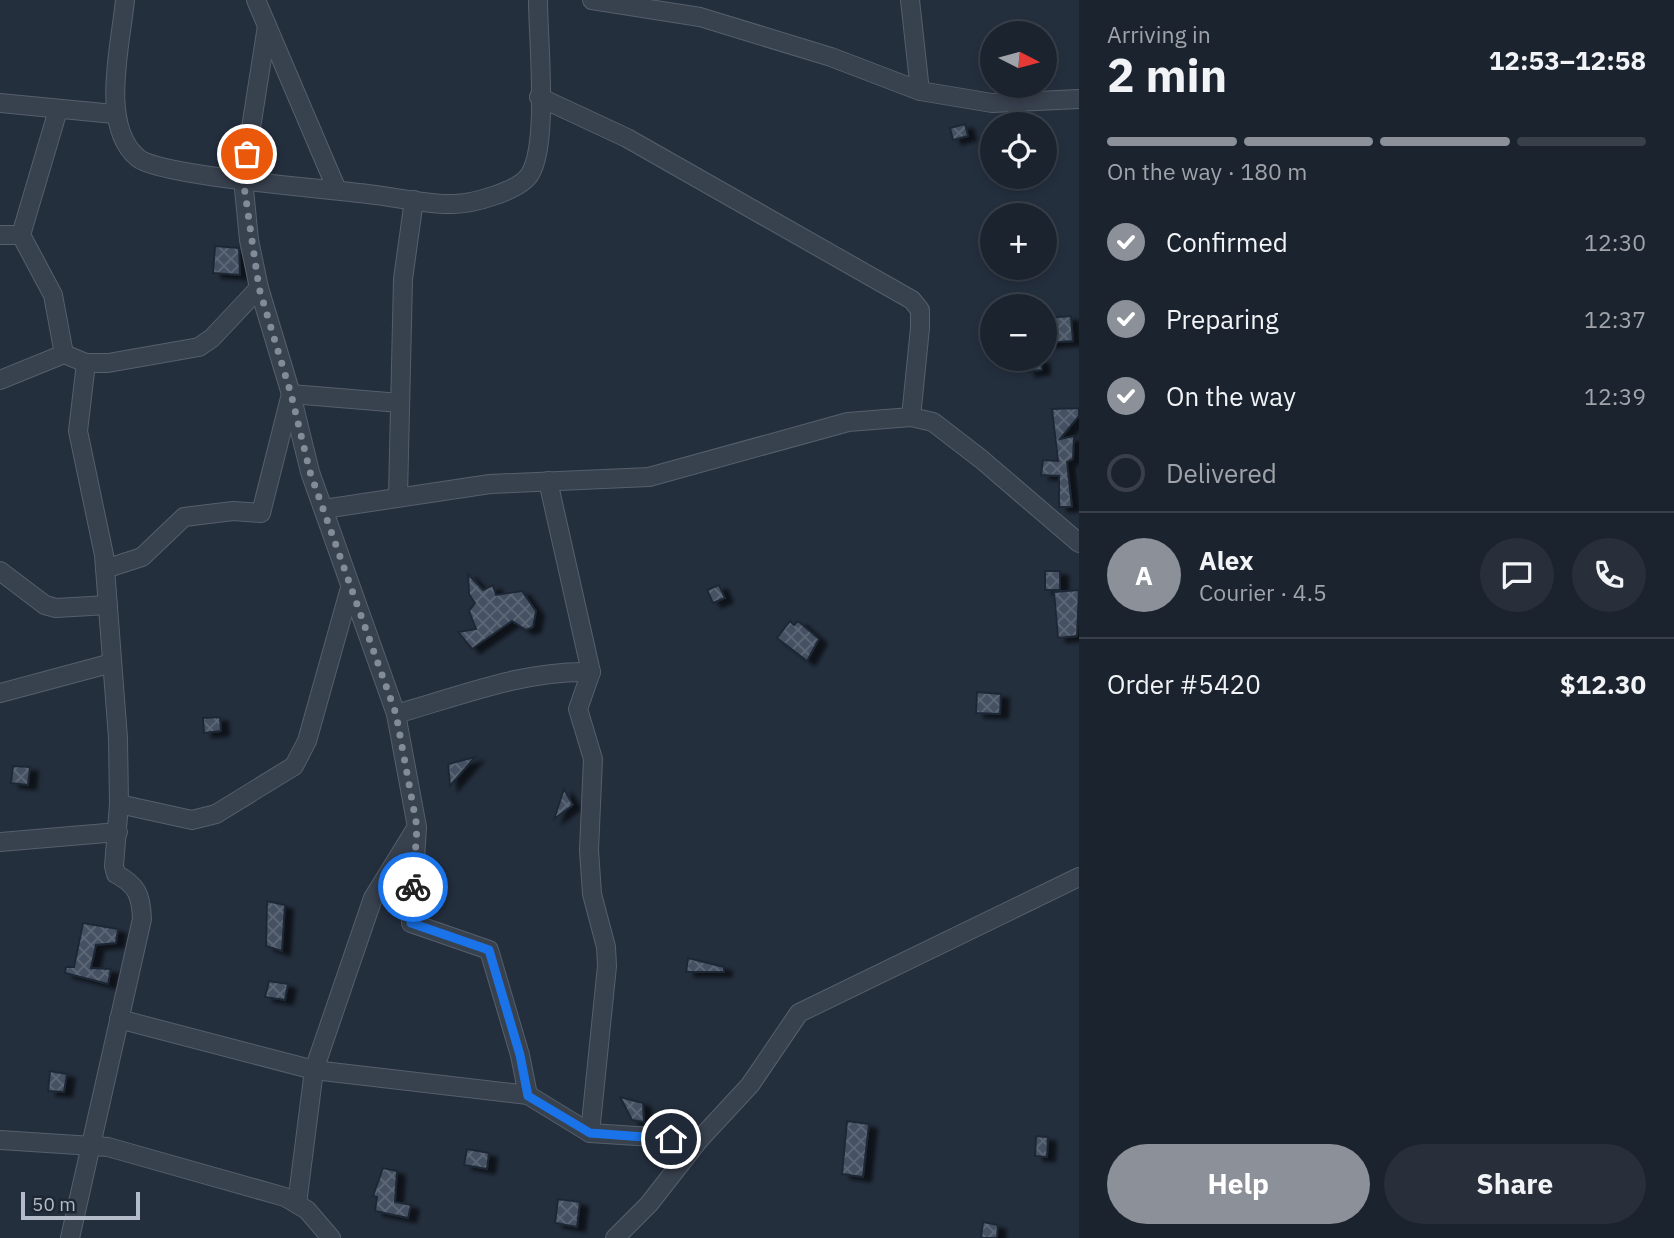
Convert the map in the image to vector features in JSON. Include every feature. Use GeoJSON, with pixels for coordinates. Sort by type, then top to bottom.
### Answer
{"type":"FeatureCollection","features":[{"type":"Feature","properties":{"kind":"street"},"geometry":{"type":"LineString","coordinates":[[125,0],[114,114],[137,158],[149,164],[243,179],[454,205],[512,190],[530,175],[540,146],[537,0]]}},
{"type":"Feature","properties":{"kind":"street"},"geometry":{"type":"LineString","coordinates":[[256,0],[337,190]]}},
{"type":"Feature","properties":{"kind":"street"},"geometry":{"type":"LineString","coordinates":[[592,0],[700,17],[831,57],[920,91],[992,103],[1077,96]]}},
{"type":"Feature","properties":{"kind":"street"},"geometry":{"type":"LineString","coordinates":[[910,0],[920,91]]}},
{"type":"Feature","properties":{"kind":"street"},"geometry":{"type":"LineString","coordinates":[[267,26],[243,179],[259,288],[291,394],[310,472],[396,714],[417,827],[411,923],[489,950],[520,1055],[528,1096]]}},
{"type":"Feature","properties":{"kind":"street"},"geometry":{"type":"LineString","coordinates":[[539,97],[627,138],[912,300],[920,310],[920,319],[911,417]]}},
{"type":"Feature","properties":{"kind":"street"},"geometry":{"type":"LineString","coordinates":[[0,103],[114,114]]}},
{"type":"Feature","properties":{"kind":"street"},"geometry":{"type":"LineString","coordinates":[[58,110],[21,235],[53,295],[64,354]]}},
{"type":"Feature","properties":{"kind":"street"},"geometry":{"type":"LineString","coordinates":[[398,496],[402,279],[414,200]]}},
{"type":"Feature","properties":{"kind":"street"},"geometry":{"type":"LineString","coordinates":[[0,235],[21,235]]}},
{"type":"Feature","properties":{"kind":"street"},"geometry":{"type":"LineString","coordinates":[[0,380],[64,354],[86,363],[108,363],[199,347],[212,338],[259,288]]}},
{"type":"Feature","properties":{"kind":"street"},"geometry":{"type":"LineString","coordinates":[[70,1238],[142,919],[141,897],[135,887],[116,873],[119,804],[105,569],[78,431],[86,363]]}},
{"type":"Feature","properties":{"kind":"street"},"geometry":{"type":"LineString","coordinates":[[291,394],[400,404]]}},
{"type":"Feature","properties":{"kind":"street"},"geometry":{"type":"LineString","coordinates":[[105,569],[142,557],[184,517],[233,511],[261,513],[291,394]]}},
{"type":"Feature","properties":{"kind":"street"},"geometry":{"type":"LineString","coordinates":[[324,509],[398,496],[548,481],[649,477],[848,422],[911,417],[933,422],[981,459],[1079,543]]}},
{"type":"Feature","properties":{"kind":"street"},"geometry":{"type":"LineString","coordinates":[[548,481],[591,671],[578,709],[593,758],[589,861],[592,894],[606,947],[607,966],[590,1133]]}},
{"type":"Feature","properties":{"kind":"street"},"geometry":{"type":"LineString","coordinates":[[0,571],[45,605],[56,608],[108,606]]}},
{"type":"Feature","properties":{"kind":"street"},"geometry":{"type":"LineString","coordinates":[[119,804],[192,820],[216,814],[294,766],[307,741],[350,588]]}},
{"type":"Feature","properties":{"kind":"street"},"geometry":{"type":"LineString","coordinates":[[0,693],[112,663]]}},
{"type":"Feature","properties":{"kind":"street"},"geometry":{"type":"LineString","coordinates":[[396,714],[529,676],[591,671]]}},
{"type":"Feature","properties":{"kind":"street"},"geometry":{"type":"LineString","coordinates":[[297,1204],[314,1070],[373,898],[417,827]]}},
{"type":"Feature","properties":{"kind":"street"},"geometry":{"type":"LineString","coordinates":[[0,842],[118,832]]}},
{"type":"Feature","properties":{"kind":"street"},"geometry":{"type":"LineString","coordinates":[[615,1238],[649,1204],[699,1140],[750,1085],[799,1013],[1079,877]]}},
{"type":"Feature","properties":{"kind":"street"},"geometry":{"type":"LineString","coordinates":[[120,1019],[314,1070],[528,1096],[590,1133],[699,1140]]}},
{"type":"Feature","properties":{"kind":"street"},"geometry":{"type":"LineString","coordinates":[[0,1140],[91,1144],[285,1197],[307,1210],[331,1238]]}},
{"type":"Feature","properties":{"kind":"building"},"geometry":{"type":"Polygon","coordinates":[[[965,124],[968,136],[953,140],[950,128],[965,124]]]}},
{"type":"Feature","properties":{"kind":"building"},"geometry":{"type":"Polygon","coordinates":[[[215,246],[239,248],[240,275],[213,273],[215,246]]]}},
{"type":"Feature","properties":{"kind":"building"},"geometry":{"type":"Polygon","coordinates":[[[1071,316],[1073,341],[1057,342],[1057,317],[1071,316]]]}},
{"type":"Feature","properties":{"kind":"building"},"geometry":{"type":"Polygon","coordinates":[[[1079,408],[1079,416],[1060,439],[1074,436],[1073,459],[1067,462],[1072,507],[1059,507],[1059,476],[1041,475],[1043,460],[1058,461],[1052,409],[1079,408]]]}},
{"type":"Feature","properties":{"kind":"building"},"geometry":{"type":"Polygon","coordinates":[[[1045,571],[1060,571],[1060,590],[1045,590],[1045,571]]]}},
{"type":"Feature","properties":{"kind":"building"},"geometry":{"type":"Polygon","coordinates":[[[468,574],[483,590],[493,585],[496,595],[522,591],[536,611],[533,627],[526,630],[512,621],[472,649],[458,632],[476,629],[469,611],[475,603],[469,594],[468,574]]]}},
{"type":"Feature","properties":{"kind":"building"},"geometry":{"type":"Polygon","coordinates":[[[719,585],[725,598],[713,603],[707,590],[719,585]]]}},
{"type":"Feature","properties":{"kind":"building"},"geometry":{"type":"Polygon","coordinates":[[[1079,590],[1077,636],[1058,638],[1054,592],[1079,590]]]}},
{"type":"Feature","properties":{"kind":"building"},"geometry":{"type":"Polygon","coordinates":[[[790,621],[794,625],[798,621],[819,639],[807,661],[777,638],[790,621]]]}},
{"type":"Feature","properties":{"kind":"building"},"geometry":{"type":"Polygon","coordinates":[[[977,692],[1001,694],[1000,714],[976,713],[977,692]]]}},
{"type":"Feature","properties":{"kind":"building"},"geometry":{"type":"Polygon","coordinates":[[[220,717],[221,731],[204,733],[203,718],[220,717]]]}},
{"type":"Feature","properties":{"kind":"building"},"geometry":{"type":"Polygon","coordinates":[[[475,757],[450,786],[448,764],[475,757]]]}},
{"type":"Feature","properties":{"kind":"building"},"geometry":{"type":"Polygon","coordinates":[[[13,766],[30,767],[28,785],[11,783],[13,766]]]}},
{"type":"Feature","properties":{"kind":"building"},"geometry":{"type":"Polygon","coordinates":[[[564,789],[573,805],[554,819],[564,789]]]}},
{"type":"Feature","properties":{"kind":"building"},"geometry":{"type":"Polygon","coordinates":[[[267,901],[285,905],[282,951],[266,946],[267,901]]]}},
{"type":"Feature","properties":{"kind":"building"},"geometry":{"type":"Polygon","coordinates":[[[83,923],[118,929],[116,943],[96,945],[91,968],[111,969],[108,984],[65,973],[66,967],[74,967],[83,923]]]}},
{"type":"Feature","properties":{"kind":"building"},"geometry":{"type":"Polygon","coordinates":[[[688,958],[724,967],[724,972],[686,972],[688,958]]]}},
{"type":"Feature","properties":{"kind":"building"},"geometry":{"type":"Polygon","coordinates":[[[269,981],[288,984],[285,1000],[265,997],[269,981]]]}},
{"type":"Feature","properties":{"kind":"building"},"geometry":{"type":"Polygon","coordinates":[[[50,1071],[67,1074],[64,1092],[48,1091],[50,1071]]]}},
{"type":"Feature","properties":{"kind":"building"},"geometry":{"type":"Polygon","coordinates":[[[620,1097],[643,1103],[644,1122],[632,1120],[620,1097]]]}},
{"type":"Feature","properties":{"kind":"building"},"geometry":{"type":"Polygon","coordinates":[[[847,1121],[869,1124],[863,1177],[842,1174],[847,1121]]]}},
{"type":"Feature","properties":{"kind":"building"},"geometry":{"type":"Polygon","coordinates":[[[1036,1136],[1048,1137],[1047,1157],[1035,1156],[1036,1136]]]}},
{"type":"Feature","properties":{"kind":"building"},"geometry":{"type":"Polygon","coordinates":[[[467,1149],[489,1153],[487,1169],[464,1165],[467,1149]]]}},
{"type":"Feature","properties":{"kind":"building"},"geometry":{"type":"Polygon","coordinates":[[[383,1168],[397,1171],[395,1202],[411,1205],[408,1218],[375,1211],[377,1197],[373,1196],[383,1168]]]}},
{"type":"Feature","properties":{"kind":"building"},"geometry":{"type":"Polygon","coordinates":[[[558,1199],[580,1202],[577,1227],[555,1223],[558,1199]]]}},
{"type":"Feature","properties":{"kind":"building"},"geometry":{"type":"Polygon","coordinates":[[[983,1222],[998,1225],[997,1238],[981,1238],[983,1222]]]}},
{"type":"Feature","properties":{"kind":"way so far"},"geometry":{"type":"LineString","coordinates":[[247,154],[243,179],[259,288],[291,394],[310,472],[396,714],[417,827],[413,887]]}},
{"type":"Feature","properties":{"kind":"route"},"geometry":{"type":"LineString","coordinates":[[413,887],[411,923],[489,950],[520,1055],[528,1096],[590,1133],[671,1139]]}}]}
